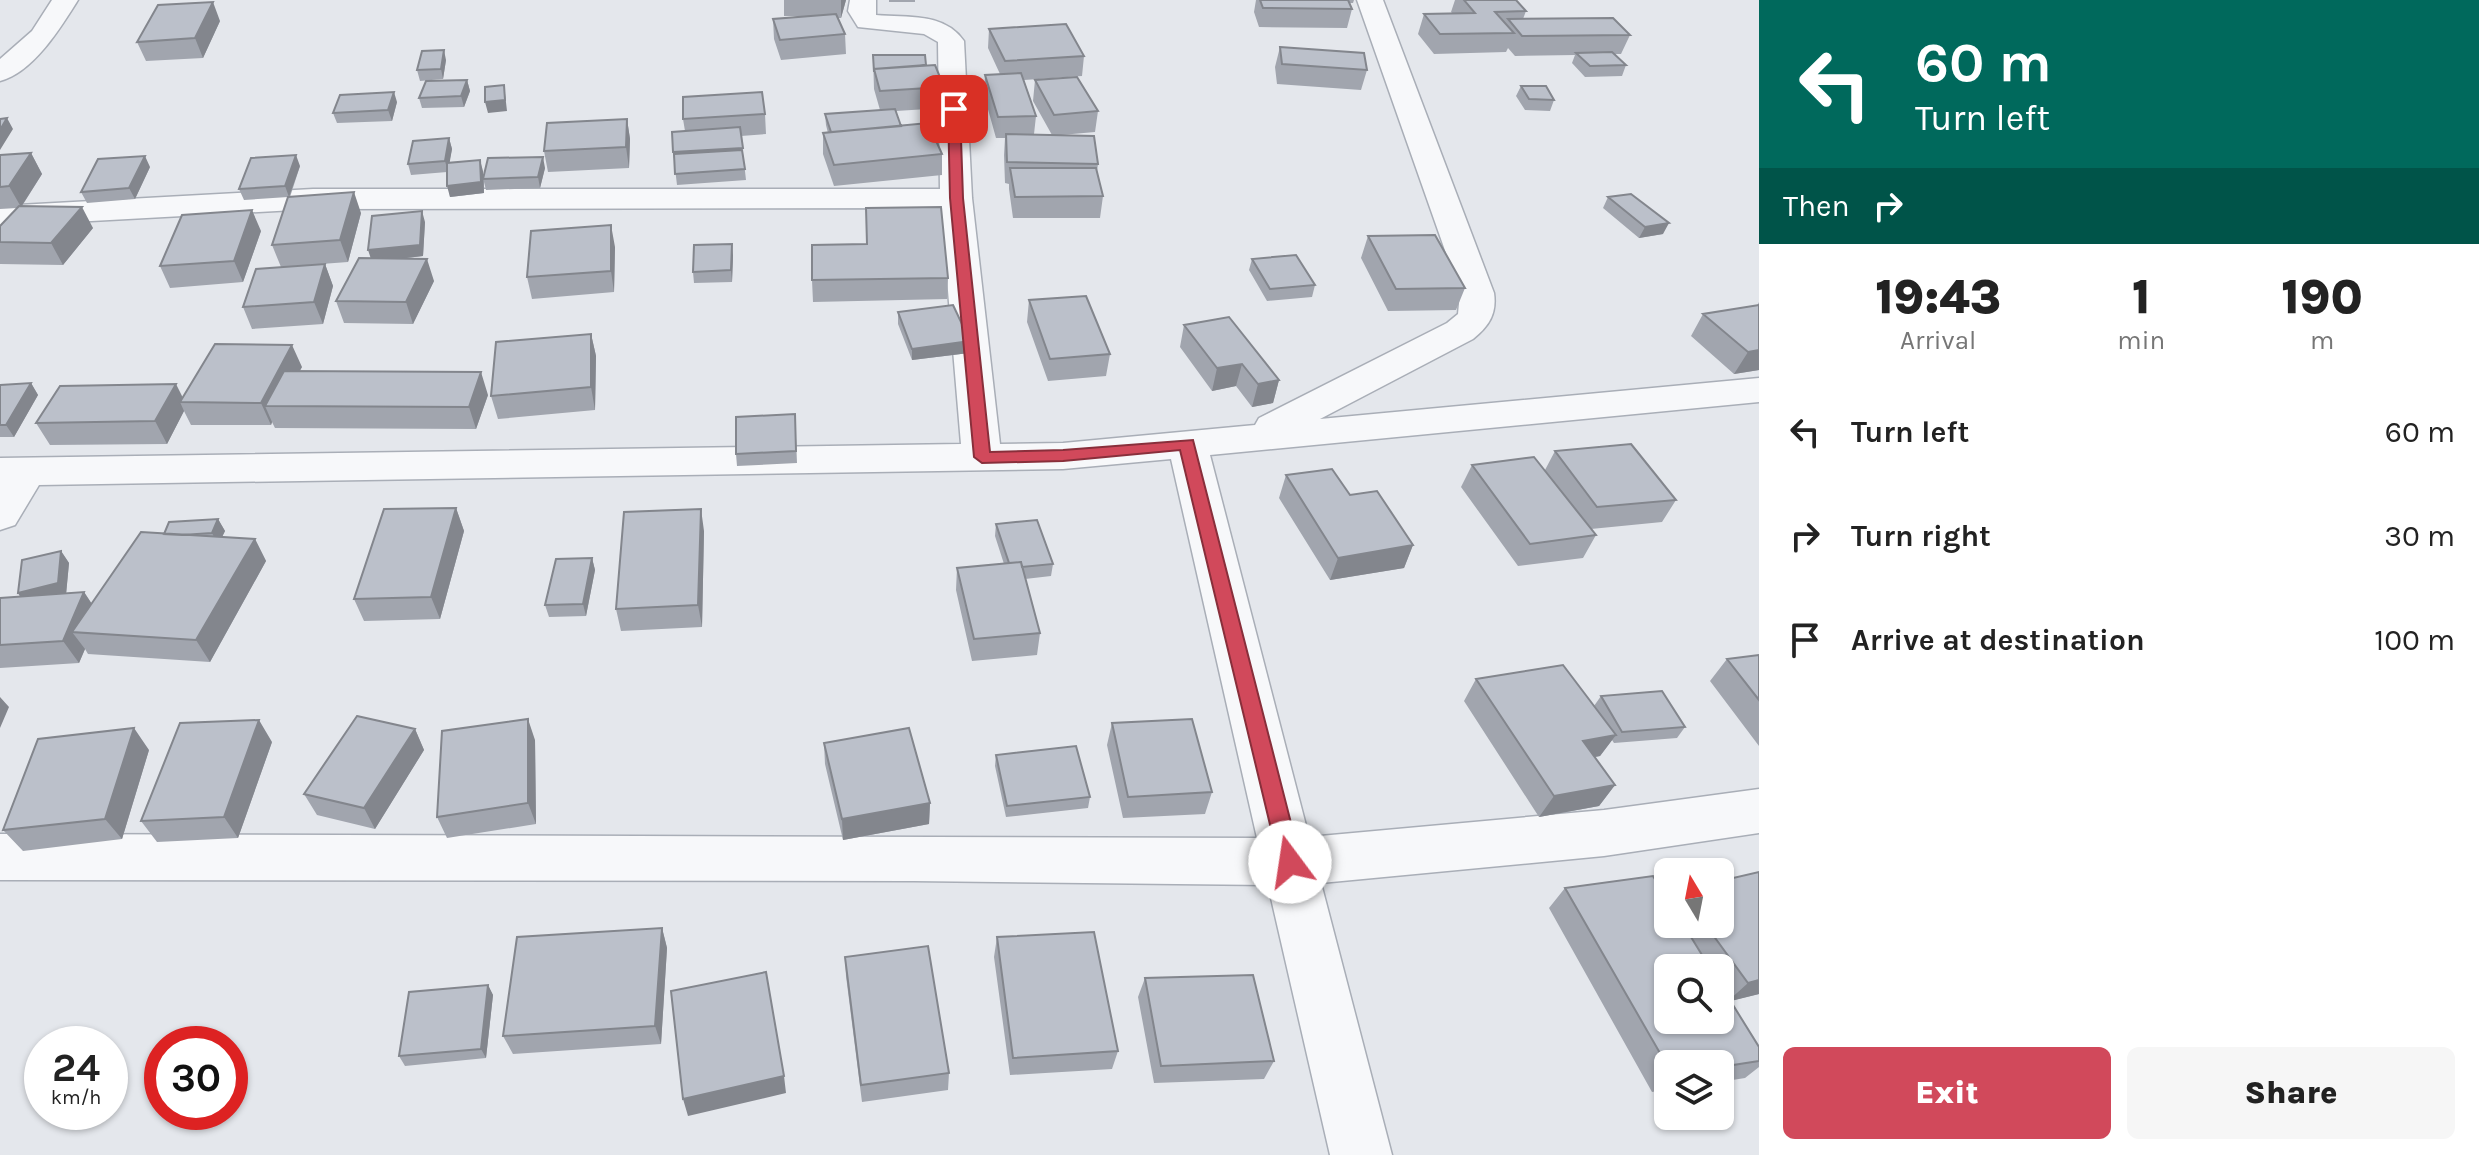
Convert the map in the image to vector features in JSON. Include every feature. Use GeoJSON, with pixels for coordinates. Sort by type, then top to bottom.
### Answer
{"type":"FeatureCollection","features":[{"type":"Feature","properties":{"kind":"street"},"geometry":{"type":"LineString","coordinates":[[0,73],[42,36],[65,0]]}},
{"type":"Feature","properties":{"kind":"street"},"geometry":{"type":"LineString","coordinates":[[863,0],[861,11],[867,21],[936,28],[947,34],[951,41],[956,198],[982,457]]}},
{"type":"Feature","properties":{"kind":"street"},"geometry":{"type":"LineString","coordinates":[[1254,438],[1476,320],[1479,308],[1477,293],[1370,0]]}},
{"type":"Feature","properties":{"kind":"street"},"geometry":{"type":"LineString","coordinates":[[0,216],[313,199],[956,198]]}},
{"type":"Feature","properties":{"kind":"street"},"geometry":{"type":"LineString","coordinates":[[0,515],[13,472],[1063,456],[1759,390]]}},
{"type":"Feature","properties":{"kind":"street"},"geometry":{"type":"LineString","coordinates":[[1187,444],[1361,1155]]}},
{"type":"Feature","properties":{"kind":"street"},"geometry":{"type":"LineString","coordinates":[[0,857],[882,858],[1290,862],[1604,833],[1759,811]]}},
{"type":"Feature","properties":{"kind":"building"},"geometry":{"type":"Polygon","coordinates":[[[1260,0],[1348,0],[1352,9],[1263,8],[1260,0]]]}},
{"type":"Feature","properties":{"kind":"building"},"geometry":{"type":"Polygon","coordinates":[[[1464,0],[1516,0],[1526,11],[1495,12],[1514,33],[1440,34],[1424,14],[1475,13],[1464,0]]]}},
{"type":"Feature","properties":{"kind":"building"},"geometry":{"type":"Polygon","coordinates":[[[213,2],[195,38],[137,42],[158,5],[213,2]]]}},
{"type":"Feature","properties":{"kind":"building"},"geometry":{"type":"Polygon","coordinates":[[[836,14],[845,34],[780,40],[773,19],[836,14]]]}},
{"type":"Feature","properties":{"kind":"building"},"geometry":{"type":"Polygon","coordinates":[[[1613,18],[1630,35],[1522,36],[1508,19],[1613,18]]]}},
{"type":"Feature","properties":{"kind":"building"},"geometry":{"type":"Polygon","coordinates":[[[1066,24],[1084,56],[1005,61],[989,29],[1066,24]]]}},
{"type":"Feature","properties":{"kind":"building"},"geometry":{"type":"Polygon","coordinates":[[[1280,47],[1364,53],[1367,70],[1282,64],[1280,47]]]}},
{"type":"Feature","properties":{"kind":"building"},"geometry":{"type":"Polygon","coordinates":[[[444,50],[441,69],[417,70],[422,51],[444,50]]]}},
{"type":"Feature","properties":{"kind":"building"},"geometry":{"type":"Polygon","coordinates":[[[1612,52],[1626,65],[1590,66],[1576,53],[1612,52]]]}},
{"type":"Feature","properties":{"kind":"building"},"geometry":{"type":"Polygon","coordinates":[[[873,55],[925,55],[926,65],[874,69],[874,72],[873,55]]]}},
{"type":"Feature","properties":{"kind":"building"},"geometry":{"type":"Polygon","coordinates":[[[935,65],[944,87],[880,91],[874,69],[935,65]]]}},
{"type":"Feature","properties":{"kind":"building"},"geometry":{"type":"Polygon","coordinates":[[[1021,73],[1036,116],[998,117],[985,75],[1021,73]]]}},
{"type":"Feature","properties":{"kind":"building"},"geometry":{"type":"Polygon","coordinates":[[[1077,77],[1098,111],[1054,115],[1035,80],[1077,77]]]}},
{"type":"Feature","properties":{"kind":"building"},"geometry":{"type":"Polygon","coordinates":[[[467,80],[461,96],[419,98],[426,81],[467,80]]]}},
{"type":"Feature","properties":{"kind":"building"},"geometry":{"type":"Polygon","coordinates":[[[504,85],[505,100],[485,102],[485,87],[504,85]]]}},
{"type":"Feature","properties":{"kind":"building"},"geometry":{"type":"Polygon","coordinates":[[[1521,86],[1546,86],[1554,100],[1529,99],[1521,86]]]}},
{"type":"Feature","properties":{"kind":"building"},"geometry":{"type":"Polygon","coordinates":[[[394,92],[388,110],[333,113],[340,95],[394,92]]]}},
{"type":"Feature","properties":{"kind":"building"},"geometry":{"type":"Polygon","coordinates":[[[762,92],[765,114],[683,119],[683,97],[762,92]]]}},
{"type":"Feature","properties":{"kind":"building"},"geometry":{"type":"Polygon","coordinates":[[[895,109],[901,126],[831,132],[825,114],[895,109]]]}},
{"type":"Feature","properties":{"kind":"building"},"geometry":{"type":"Polygon","coordinates":[[[627,119],[626,147],[544,151],[547,123],[627,119]]]}},
{"type":"Feature","properties":{"kind":"building"},"geometry":{"type":"Polygon","coordinates":[[[928,123],[942,154],[834,165],[823,133],[928,123]]]}},
{"type":"Feature","properties":{"kind":"building"},"geometry":{"type":"Polygon","coordinates":[[[740,127],[743,148],[673,152],[672,132],[740,127]]]}},
{"type":"Feature","properties":{"kind":"building"},"geometry":{"type":"Polygon","coordinates":[[[1006,134],[1094,136],[1098,164],[1007,162],[1006,134]]]}},
{"type":"Feature","properties":{"kind":"building"},"geometry":{"type":"Polygon","coordinates":[[[449,138],[445,161],[408,164],[413,141],[449,138]]]}},
{"type":"Feature","properties":{"kind":"building"},"geometry":{"type":"Polygon","coordinates":[[[742,150],[745,169],[675,174],[674,154],[742,150]]]}},
{"type":"Feature","properties":{"kind":"building"},"geometry":{"type":"Polygon","coordinates":[[[31,153],[9,186],[0,187],[0,155],[31,153]]]}},
{"type":"Feature","properties":{"kind":"building"},"geometry":{"type":"Polygon","coordinates":[[[296,155],[285,186],[239,189],[251,158],[296,155]]]}},
{"type":"Feature","properties":{"kind":"building"},"geometry":{"type":"Polygon","coordinates":[[[145,156],[129,188],[81,192],[98,159],[145,156]]]}},
{"type":"Feature","properties":{"kind":"building"},"geometry":{"type":"Polygon","coordinates":[[[543,157],[538,177],[483,179],[488,158],[543,157]]]}},
{"type":"Feature","properties":{"kind":"building"},"geometry":{"type":"Polygon","coordinates":[[[480,160],[481,182],[447,186],[447,163],[480,160]]]}},
{"type":"Feature","properties":{"kind":"building"},"geometry":{"type":"Polygon","coordinates":[[[1010,168],[1096,168],[1103,196],[1015,197],[1010,168]]]}},
{"type":"Feature","properties":{"kind":"building"},"geometry":{"type":"Polygon","coordinates":[[[354,192],[340,240],[272,245],[288,197],[354,192]]]}},
{"type":"Feature","properties":{"kind":"building"},"geometry":{"type":"Polygon","coordinates":[[[1631,194],[1669,223],[1645,227],[1608,197],[1631,194]]]}},
{"type":"Feature","properties":{"kind":"building"},"geometry":{"type":"Polygon","coordinates":[[[19,206],[82,207],[51,243],[0,242],[0,226],[19,206]]]}},
{"type":"Feature","properties":{"kind":"building"},"geometry":{"type":"Polygon","coordinates":[[[941,207],[948,278],[812,280],[812,245],[867,244],[866,208],[941,207]]]}},
{"type":"Feature","properties":{"kind":"building"},"geometry":{"type":"Polygon","coordinates":[[[252,210],[234,261],[160,266],[182,215],[252,210]]]}},
{"type":"Feature","properties":{"kind":"building"},"geometry":{"type":"Polygon","coordinates":[[[422,211],[420,245],[368,250],[372,216],[422,211]]]}},
{"type":"Feature","properties":{"kind":"building"},"geometry":{"type":"Polygon","coordinates":[[[611,225],[611,271],[527,277],[531,231],[611,225]]]}},
{"type":"Feature","properties":{"kind":"building"},"geometry":{"type":"Polygon","coordinates":[[[1435,235],[1465,288],[1396,289],[1368,236],[1435,235]]]}},
{"type":"Feature","properties":{"kind":"building"},"geometry":{"type":"Polygon","coordinates":[[[732,244],[731,270],[693,272],[694,245],[732,244]]]}},
{"type":"Feature","properties":{"kind":"building"},"geometry":{"type":"Polygon","coordinates":[[[1296,255],[1315,285],[1270,289],[1252,259],[1296,255]]]}},
{"type":"Feature","properties":{"kind":"building"},"geometry":{"type":"Polygon","coordinates":[[[359,258],[427,259],[406,302],[336,301],[359,258]]]}},
{"type":"Feature","properties":{"kind":"building"},"geometry":{"type":"Polygon","coordinates":[[[325,264],[314,302],[243,307],[256,269],[325,264]]]}},
{"type":"Feature","properties":{"kind":"building"},"geometry":{"type":"Polygon","coordinates":[[[1086,296],[1110,354],[1050,359],[1029,300],[1086,296]]]}},
{"type":"Feature","properties":{"kind":"building"},"geometry":{"type":"Polygon","coordinates":[[[953,305],[970,341],[912,349],[898,312],[953,305]]]}},
{"type":"Feature","properties":{"kind":"building"},"geometry":{"type":"Polygon","coordinates":[[[1759,305],[1759,350],[1748,352],[1703,314],[1759,305]]]}},
{"type":"Feature","properties":{"kind":"building"},"geometry":{"type":"Polygon","coordinates":[[[1229,317],[1279,380],[1258,384],[1242,364],[1217,368],[1184,325],[1229,317]]]}},
{"type":"Feature","properties":{"kind":"building"},"geometry":{"type":"Polygon","coordinates":[[[591,334],[591,387],[491,396],[496,342],[591,334]]]}},
{"type":"Feature","properties":{"kind":"building"},"geometry":{"type":"Polygon","coordinates":[[[215,344],[292,345],[261,403],[180,402],[215,344]]]}},
{"type":"Feature","properties":{"kind":"building"},"geometry":{"type":"Polygon","coordinates":[[[284,371],[481,372],[469,407],[265,406],[284,371]]]}},
{"type":"Feature","properties":{"kind":"building"},"geometry":{"type":"Polygon","coordinates":[[[31,383],[6,425],[0,425],[0,385],[31,383]]]}},
{"type":"Feature","properties":{"kind":"building"},"geometry":{"type":"Polygon","coordinates":[[[176,384],[155,421],[36,423],[60,386],[176,384]]]}},
{"type":"Feature","properties":{"kind":"building"},"geometry":{"type":"Polygon","coordinates":[[[795,414],[796,451],[736,454],[736,417],[795,414]]]}},
{"type":"Feature","properties":{"kind":"building"},"geometry":{"type":"Polygon","coordinates":[[[1631,444],[1676,500],[1597,507],[1555,451],[1631,444]]]}},
{"type":"Feature","properties":{"kind":"building"},"geometry":{"type":"Polygon","coordinates":[[[1534,457],[1596,535],[1530,544],[1472,465],[1534,457]]]}},
{"type":"Feature","properties":{"kind":"building"},"geometry":{"type":"Polygon","coordinates":[[[1332,469],[1350,495],[1377,491],[1413,545],[1338,558],[1286,475],[1332,469]]]}},
{"type":"Feature","properties":{"kind":"building"},"geometry":{"type":"Polygon","coordinates":[[[456,508],[431,597],[354,599],[384,509],[456,508]]]}},
{"type":"Feature","properties":{"kind":"building"},"geometry":{"type":"Polygon","coordinates":[[[701,509],[698,605],[616,609],[624,512],[701,509]]]}},
{"type":"Feature","properties":{"kind":"building"},"geometry":{"type":"Polygon","coordinates":[[[218,519],[212,533],[164,534],[169,522],[218,519]]]}},
{"type":"Feature","properties":{"kind":"building"},"geometry":{"type":"Polygon","coordinates":[[[1037,520],[1053,564],[1022,567],[1021,562],[1009,563],[996,524],[1037,520]]]}},
{"type":"Feature","properties":{"kind":"building"},"geometry":{"type":"Polygon","coordinates":[[[141,532],[255,539],[196,640],[72,632],[141,532]]]}},
{"type":"Feature","properties":{"kind":"building"},"geometry":{"type":"Polygon","coordinates":[[[61,551],[58,583],[18,593],[22,560],[61,551]]]}},
{"type":"Feature","properties":{"kind":"building"},"geometry":{"type":"Polygon","coordinates":[[[592,558],[583,604],[545,605],[556,559],[592,558]]]}},
{"type":"Feature","properties":{"kind":"building"},"geometry":{"type":"Polygon","coordinates":[[[1021,562],[1040,633],[974,639],[957,568],[1021,562]]]}},
{"type":"Feature","properties":{"kind":"building"},"geometry":{"type":"Polygon","coordinates":[[[84,592],[63,641],[0,645],[0,598],[84,592]]]}},
{"type":"Feature","properties":{"kind":"building"},"geometry":{"type":"Polygon","coordinates":[[[1759,655],[1759,700],[1727,659],[1759,655]]]}},
{"type":"Feature","properties":{"kind":"building"},"geometry":{"type":"Polygon","coordinates":[[[1563,665],[1616,735],[1583,741],[1615,785],[1554,796],[1476,679],[1563,665]]]}},
{"type":"Feature","properties":{"kind":"building"},"geometry":{"type":"Polygon","coordinates":[[[1662,691],[1685,727],[1622,732],[1601,696],[1662,691]]]}},
{"type":"Feature","properties":{"kind":"building"},"geometry":{"type":"Polygon","coordinates":[[[357,716],[415,729],[364,808],[304,794],[357,716]]]}},
{"type":"Feature","properties":{"kind":"building"},"geometry":{"type":"Polygon","coordinates":[[[528,719],[528,803],[437,817],[442,731],[528,719]]]}},
{"type":"Feature","properties":{"kind":"building"},"geometry":{"type":"Polygon","coordinates":[[[1192,719],[1212,792],[1128,797],[1112,723],[1192,719]]]}},
{"type":"Feature","properties":{"kind":"building"},"geometry":{"type":"Polygon","coordinates":[[[259,720],[224,817],[141,821],[180,723],[259,720]]]}},
{"type":"Feature","properties":{"kind":"building"},"geometry":{"type":"Polygon","coordinates":[[[134,728],[105,819],[3,830],[38,739],[134,728]]]}},
{"type":"Feature","properties":{"kind":"building"},"geometry":{"type":"Polygon","coordinates":[[[909,728],[930,803],[842,819],[824,743],[909,728]]]}},
{"type":"Feature","properties":{"kind":"building"},"geometry":{"type":"Polygon","coordinates":[[[1076,746],[1090,797],[1007,806],[996,755],[1076,746]]]}},
{"type":"Feature","properties":{"kind":"building"},"geometry":{"type":"Polygon","coordinates":[[[1759,872],[1759,980],[1748,983],[1734,964],[1734,954],[1727,954],[1715,938],[1734,938],[1734,878],[1759,872]]]}},
{"type":"Feature","properties":{"kind":"building"},"geometry":{"type":"Polygon","coordinates":[[[1653,876],[1654,938],[1692,938],[1701,954],[1654,954],[1654,1034],[1734,1034],[1734,1007],[1759,1047],[1759,1061],[1734,1065],[1734,1050],[1658,1050],[1565,888],[1653,876]]]}},
{"type":"Feature","properties":{"kind":"building"},"geometry":{"type":"Polygon","coordinates":[[[662,928],[655,1026],[503,1036],[517,937],[662,928]]]}},
{"type":"Feature","properties":{"kind":"building"},"geometry":{"type":"Polygon","coordinates":[[[1094,932],[1118,1051],[1013,1058],[997,937],[1094,932]]]}},
{"type":"Feature","properties":{"kind":"building"},"geometry":{"type":"Polygon","coordinates":[[[928,946],[949,1073],[861,1085],[845,957],[928,946]]]}},
{"type":"Feature","properties":{"kind":"building"},"geometry":{"type":"Polygon","coordinates":[[[766,972],[784,1076],[683,1099],[671,991],[766,972]]]}},
{"type":"Feature","properties":{"kind":"building"},"geometry":{"type":"Polygon","coordinates":[[[1253,975],[1274,1061],[1161,1066],[1145,978],[1253,975]]]}},
{"type":"Feature","properties":{"kind":"building"},"geometry":{"type":"Polygon","coordinates":[[[488,985],[481,1049],[399,1056],[409,992],[488,985]]]}},
{"type":"Feature","properties":{"kind":"route"},"geometry":{"type":"LineString","coordinates":[[954,109],[956,198],[982,457],[1063,456],[1187,444],[1290,862]]}}]}
